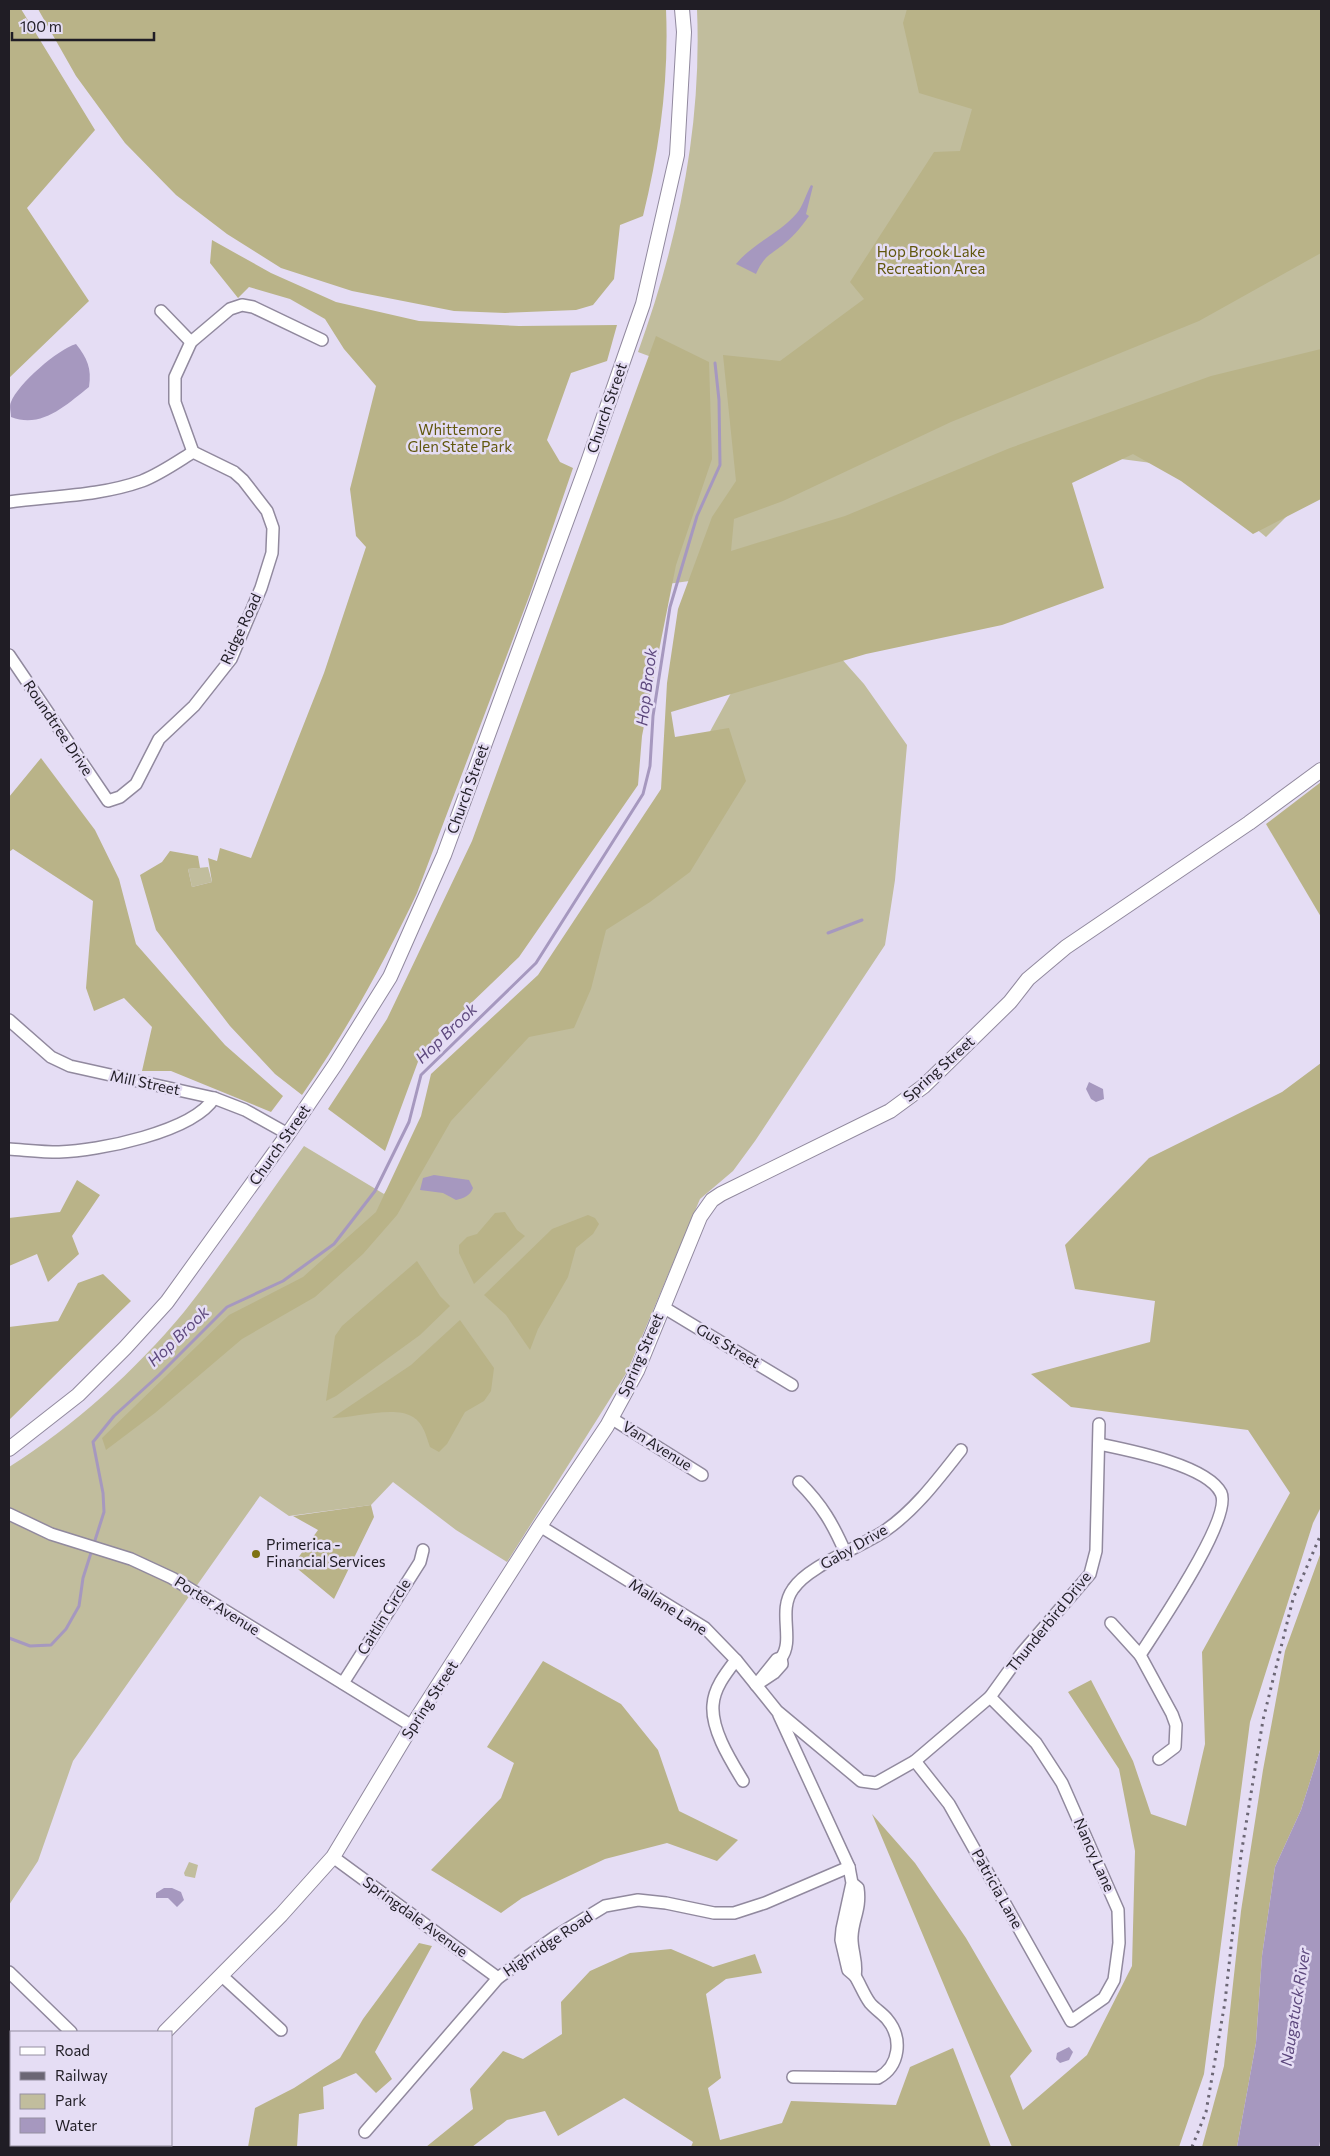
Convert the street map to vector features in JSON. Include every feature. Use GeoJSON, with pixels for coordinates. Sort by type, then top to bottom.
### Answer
{"type":"FeatureCollection","features":[{"type":"Feature","properties":{"kind":"main road","name":"Church Street"},"geometry":{"type":"LineString","coordinates":[[9,1449],[78,1395],[155,1316],[186,1278],[335,1065],[390,976],[444,855],[643,304],[677,155],[684,32],[682,9]]}},
{"type":"Feature","properties":{"kind":"main road","name":"Spring Street"},"geometry":{"type":"LineString","coordinates":[[166,2031],[281,1915],[333,1857],[412,1726],[540,1526],[612,1418],[637,1370],[700,1217],[712,1200],[750,1179],[890,1111],[924,1086],[1010,1002],[1028,980],[1066,946],[1249,823],[1321,770]]}},
{"type":"Feature","properties":{"kind":"street"},"geometry":{"type":"LineString","coordinates":[[9,502],[101,492],[128,485],[158,473],[193,452],[179,415],[174,390],[175,377],[191,342],[226,312],[242,305],[267,313],[322,340]]}},
{"type":"Feature","properties":{"kind":"street"},"geometry":{"type":"LineString","coordinates":[[161,311],[191,342]]}},
{"type":"Feature","properties":{"kind":"street","name":"Ridge Road"},"geometry":{"type":"LineString","coordinates":[[108,800],[120,796],[136,784],[159,738],[194,706],[231,660],[261,588],[272,553],[272,528],[267,511],[234,472],[193,452]]}},
{"type":"Feature","properties":{"kind":"street","name":"Roundtree Drive"},"geometry":{"type":"LineString","coordinates":[[9,655],[108,800]]}},
{"type":"Feature","properties":{"kind":"street","name":"Mill Street"},"geometry":{"type":"LineString","coordinates":[[9,1020],[51,1057],[70,1066],[214,1098],[246,1110],[288,1134]]}},
{"type":"Feature","properties":{"kind":"street"},"geometry":{"type":"LineString","coordinates":[[9,1148],[60,1152],[127,1142],[184,1122],[202,1112],[214,1098]]}},
{"type":"Feature","properties":{"kind":"street","name":"Gus Street"},"geometry":{"type":"LineString","coordinates":[[663,1307],[792,1385]]}},
{"type":"Feature","properties":{"kind":"street","name":"Van Avenue"},"geometry":{"type":"LineString","coordinates":[[612,1418],[702,1475]]}},
{"type":"Feature","properties":{"kind":"street","name":"Thunderbird Drive"},"geometry":{"type":"LineString","coordinates":[[915,1761],[990,1697],[1022,1654],[1090,1574],[1096,1552],[1099,1424]]}},
{"type":"Feature","properties":{"kind":"street"},"geometry":{"type":"LineString","coordinates":[[1099,1444],[1185,1467],[1212,1482],[1222,1494],[1223,1508],[1200,1560],[1140,1655]]}},
{"type":"Feature","properties":{"kind":"street","name":"Gaby Drive"},"geometry":{"type":"LineString","coordinates":[[756,1685],[774,1673],[782,1664],[786,1648],[786,1606],[793,1588],[809,1573],[868,1542],[906,1514],[933,1487],[961,1450]]}},
{"type":"Feature","properties":{"kind":"street"},"geometry":{"type":"LineString","coordinates":[[799,1482],[819,1503],[828,1516],[846,1554]]}},
{"type":"Feature","properties":{"kind":"street","name":"Porter Avenue"},"geometry":{"type":"LineString","coordinates":[[9,1514],[33,1527],[113,1553],[172,1578],[412,1726]]}},
{"type":"Feature","properties":{"kind":"street","name":"Mallane Lane"},"geometry":{"type":"LineString","coordinates":[[540,1526],[705,1628],[736,1660],[777,1711],[862,1782],[876,1783],[915,1761]]}},
{"type":"Feature","properties":{"kind":"street","name":"Caitlin Circle"},"geometry":{"type":"LineString","coordinates":[[343,1683],[420,1562],[422,1550]]}},
{"type":"Feature","properties":{"kind":"street"},"geometry":{"type":"LineString","coordinates":[[1112,1624],[1140,1655],[1176,1725],[1175,1747],[1159,1760]]}},
{"type":"Feature","properties":{"kind":"street"},"geometry":{"type":"LineString","coordinates":[[736,1660],[721,1680],[713,1706],[721,1739],[728,1756],[743,1781]]}},
{"type":"Feature","properties":{"kind":"street","name":"Nancy Lane"},"geometry":{"type":"LineString","coordinates":[[990,1697],[1036,1743],[1062,1782],[1118,1910],[1119,1943],[1114,1980],[1104,1998],[1071,2021]]}},
{"type":"Feature","properties":{"kind":"street","name":"Mallane Lane"},"geometry":{"type":"LineString","coordinates":[[777,1711],[849,1867],[852,1884],[841,1940],[848,1970],[855,1976],[870,2003],[888,2021],[896,2042],[897,2054],[889,2072],[878,2078],[793,2077]]}},
{"type":"Feature","properties":{"kind":"street","name":"Patricia Lane"},"geometry":{"type":"LineString","coordinates":[[915,1761],[949,1804],[1071,2021]]}},
{"type":"Feature","properties":{"kind":"street","name":"Springdale Avenue"},"geometry":{"type":"LineString","coordinates":[[333,1857],[498,1978]]}},
{"type":"Feature","properties":{"kind":"street","name":"Highridge Road"},"geometry":{"type":"LineString","coordinates":[[366,2132],[498,1978],[556,1936],[605,1906],[638,1900],[666,1903],[714,1913],[734,1913],[765,1903],[849,1867]]}},
{"type":"Feature","properties":{"kind":"street"},"geometry":{"type":"LineString","coordinates":[[9,1972],[71,2031]]}},
{"type":"Feature","properties":{"kind":"street"},"geometry":{"type":"LineString","coordinates":[[221,1975],[281,2030]]}},
{"type":"Feature","properties":{"kind":"green space"},"geometry":{"type":"Polygon","coordinates":[[[9,9],[21,9],[95,130],[27,208],[89,301],[9,378],[9,9]]]}},
{"type":"Feature","properties":{"kind":"green space"},"geometry":{"type":"Polygon","coordinates":[[[38,9],[666,9],[665,87],[659,139],[643,216],[620,225],[614,279],[593,305],[576,310],[505,313],[454,311],[352,291],[281,268],[227,234],[176,195],[125,143],[76,76],[38,9]]]}},
{"type":"Feature","properties":{"kind":"green space","name":"Hop Brook Lake Recreation Area"},"geometry":{"type":"Polygon","coordinates":[[[697,9],[1321,9],[1321,482],[1266,537],[1182,467],[1121,459],[735,575],[652,586],[708,378],[638,352],[665,268],[684,184],[696,97],[697,9]]]}},
{"type":"Feature","properties":{"kind":"green space","name":"Hop Brook Lake Recreation Area"},"geometry":{"type":"Polygon","coordinates":[[[907,9],[1321,9],[1321,253],[1199,321],[951,422],[783,501],[734,519],[731,551],[845,516],[1010,448],[1211,376],[1321,349],[1321,499],[1253,534],[1181,481],[1133,454],[1072,483],[1104,588],[1002,625],[866,654],[671,712],[675,737],[729,728],[746,781],[690,872],[650,902],[606,930],[591,989],[574,1028],[529,1037],[451,1121],[397,1215],[363,1254],[315,1297],[242,1339],[155,1413],[106,1450],[102,1438],[229,1315],[303,1277],[376,1212],[421,1116],[431,1074],[538,975],[661,789],[667,683],[678,609],[712,517],[736,481],[723,355],[780,361],[864,299],[850,282],[934,152],[960,151],[972,109],[919,93],[903,23],[907,9]]]}},
{"type":"Feature","properties":{"kind":"green space","name":"Whittemore Glen State Park"},"geometry":{"type":"Polygon","coordinates":[[[212,240],[271,273],[336,302],[419,321],[519,326],[617,325],[607,361],[571,373],[547,440],[560,462],[573,468],[530,594],[417,893],[364,996],[302,1095],[275,1074],[230,1026],[156,930],[140,875],[162,862],[170,851],[198,856],[200,868],[188,869],[192,887],[212,882],[208,858],[217,861],[220,848],[251,858],[324,673],[366,547],[356,536],[350,489],[376,386],[344,349],[325,319],[290,299],[249,287],[238,298],[210,263],[212,240]]]}},
{"type":"Feature","properties":{"kind":"green space"},"geometry":{"type":"Polygon","coordinates":[[[656,336],[709,362],[712,459],[676,565],[642,736],[638,785],[519,957],[440,1033],[419,1059],[385,1151],[328,1109],[387,1019],[472,841],[656,336]]]}},
{"type":"Feature","properties":{"kind":"green space"},"geometry":{"type":"Polygon","coordinates":[[[754,651],[840,657],[864,684],[907,745],[895,880],[885,945],[755,1141],[733,1171],[700,1199],[627,1372],[507,1562],[456,1530],[393,1482],[371,1505],[289,1516],[260,1496],[73,1761],[38,1861],[9,1905],[9,1467],[57,1434],[80,1415],[124,1376],[165,1334],[215,1271],[304,1146],[384,1194],[707,737],[754,651]]]}},
{"type":"Feature","properties":{"kind":"green space"},"geometry":{"type":"Polygon","coordinates":[[[41,758],[95,830],[119,879],[136,944],[225,1045],[283,1096],[271,1112],[171,1071],[142,1071],[152,1027],[124,998],[94,1011],[86,988],[93,901],[13,849],[9,852],[9,797],[41,758]]]}},
{"type":"Feature","properties":{"kind":"green space"},"geometry":{"type":"Polygon","coordinates":[[[1321,782],[1321,917],[1266,824],[1321,782]]]}},
{"type":"Feature","properties":{"kind":"green space"},"geometry":{"type":"Polygon","coordinates":[[[208,867],[212,882],[192,887],[188,869],[208,867]]]}},
{"type":"Feature","properties":{"kind":"green space"},"geometry":{"type":"Polygon","coordinates":[[[1321,1063],[1321,1507],[1313,1523],[1250,1722],[1204,2074],[1179,2147],[1012,2147],[872,1814],[915,1863],[966,1938],[1032,2051],[1010,2076],[1023,2110],[1087,2055],[1132,1966],[1135,1851],[1119,1769],[1068,1692],[1091,1680],[1133,1761],[1151,1814],[1186,1826],[1205,1744],[1202,1652],[1290,1493],[1248,1430],[1071,1407],[1031,1374],[1150,1342],[1155,1301],[1075,1289],[1065,1245],[1149,1158],[1282,1092],[1321,1063]]]}},
{"type":"Feature","properties":{"kind":"green space"},"geometry":{"type":"Polygon","coordinates":[[[77,1180],[100,1195],[72,1236],[79,1254],[48,1282],[37,1254],[9,1266],[9,1218],[60,1212],[77,1180]]]}},
{"type":"Feature","properties":{"kind":"green space"},"geometry":{"type":"Polygon","coordinates":[[[505,1212],[517,1230],[525,1236],[474,1284],[459,1253],[459,1245],[467,1237],[477,1234],[495,1213],[505,1212]]]}},
{"type":"Feature","properties":{"kind":"green space"},"geometry":{"type":"Polygon","coordinates":[[[588,1215],[595,1218],[599,1224],[593,1234],[576,1248],[568,1277],[538,1329],[530,1350],[506,1315],[484,1295],[552,1229],[588,1215]]]}},
{"type":"Feature","properties":{"kind":"green space"},"geometry":{"type":"Polygon","coordinates":[[[417,1261],[440,1296],[450,1306],[420,1335],[336,1396],[326,1401],[335,1336],[342,1326],[417,1261]]]}},
{"type":"Feature","properties":{"kind":"green space"},"geometry":{"type":"Polygon","coordinates":[[[103,1274],[131,1301],[9,1420],[9,1327],[58,1321],[78,1283],[103,1274]]]}},
{"type":"Feature","properties":{"kind":"green space"},"geometry":{"type":"Polygon","coordinates":[[[460,1320],[494,1368],[491,1391],[484,1401],[465,1412],[447,1444],[439,1452],[430,1447],[420,1423],[413,1417],[405,1414],[385,1412],[332,1418],[411,1365],[460,1320]]]}},
{"type":"Feature","properties":{"kind":"green space"},"geometry":{"type":"Polygon","coordinates":[[[371,1505],[374,1517],[334,1599],[293,1565],[318,1530],[293,1516],[371,1505]]]}},
{"type":"Feature","properties":{"kind":"green space"},"geometry":{"type":"Polygon","coordinates":[[[1321,1552],[1321,1747],[1301,1810],[1275,1867],[1262,1956],[1256,2043],[1237,2147],[1202,2147],[1224,2066],[1241,1911],[1263,1770],[1285,1651],[1321,1552]]]}},
{"type":"Feature","properties":{"kind":"green space"},"geometry":{"type":"Polygon","coordinates":[[[543,1661],[621,1704],[658,1750],[679,1811],[738,1840],[717,1861],[667,1843],[605,1859],[522,1898],[501,1913],[431,1870],[501,1798],[514,1763],[487,1747],[543,1661]]]}},
{"type":"Feature","properties":{"kind":"green space"},"geometry":{"type":"Polygon","coordinates":[[[189,1862],[198,1865],[195,1878],[185,1876],[184,1873],[189,1862]]]}},
{"type":"Feature","properties":{"kind":"green space"},"geometry":{"type":"Polygon","coordinates":[[[419,1943],[432,1946],[375,2052],[392,2079],[376,2093],[356,2073],[323,2087],[324,2109],[299,2114],[297,2147],[248,2147],[255,2108],[294,2088],[340,2058],[363,2019],[419,1943]]]}},
{"type":"Feature","properties":{"kind":"green space"},"geometry":{"type":"Polygon","coordinates":[[[671,1949],[713,1967],[755,1954],[762,1973],[726,1979],[706,1994],[721,2078],[708,2088],[720,2140],[782,2123],[791,2101],[896,2105],[910,2067],[953,2048],[991,2147],[691,2147],[693,2142],[624,2098],[558,2136],[545,2111],[507,2120],[472,2147],[426,2147],[473,2109],[470,2089],[503,2051],[523,2059],[562,2034],[561,2002],[590,1971],[630,1953],[671,1949]]]}},
{"type":"Feature","properties":{"kind":"water"},"geometry":{"type":"Polygon","coordinates":[[[811,185],[813,186],[806,214],[809,216],[795,234],[765,259],[756,274],[736,264],[750,250],[782,227],[797,213],[811,185]]]}},
{"type":"Feature","properties":{"kind":"water"},"geometry":{"type":"Polygon","coordinates":[[[76,344],[88,364],[90,374],[89,387],[62,408],[43,418],[22,420],[11,417],[10,404],[30,377],[49,360],[76,344]]]}},
{"type":"Feature","properties":{"kind":"water"},"geometry":{"type":"Polygon","coordinates":[[[1089,1082],[1103,1089],[1104,1099],[1096,1102],[1091,1099],[1086,1089],[1089,1082]]]}},
{"type":"Feature","properties":{"kind":"water"},"geometry":{"type":"Polygon","coordinates":[[[434,1175],[469,1180],[473,1188],[466,1196],[456,1200],[443,1193],[420,1190],[423,1178],[434,1175]]]}},
{"type":"Feature","properties":{"kind":"water","name":"Naugatuck River"},"geometry":{"type":"Polygon","coordinates":[[[1321,1747],[1321,2136],[1319,2147],[1237,2147],[1256,2043],[1262,1956],[1275,1867],[1301,1810],[1321,1747]]]}},
{"type":"Feature","properties":{"kind":"water"},"geometry":{"type":"Polygon","coordinates":[[[164,1888],[172,1888],[181,1892],[184,1900],[177,1907],[168,1898],[156,1898],[156,1893],[164,1888]]]}},
{"type":"Feature","properties":{"kind":"water"},"geometry":{"type":"Polygon","coordinates":[[[1069,2047],[1073,2052],[1069,2060],[1060,2063],[1056,2059],[1057,2053],[1069,2047]]]}},
{"type":"Feature","properties":{"kind":"waterway","name":"Hop Brook"},"geometry":{"type":"LineString","coordinates":[[9,1638],[30,1646],[51,1645],[66,1629],[79,1606],[83,1578],[104,1512],[103,1493],[93,1442],[114,1416],[159,1375],[227,1307],[283,1281],[334,1244],[375,1191],[409,1122],[421,1075],[536,963],[643,794],[650,766],[653,716],[670,607],[697,516],[720,465],[719,400],[715,363]]}},
{"type":"Feature","properties":{"kind":"waterway"},"geometry":{"type":"LineString","coordinates":[[828,933],[862,920]]}},
{"type":"Feature","properties":{"kind":"railway"},"geometry":{"type":"LineString","coordinates":[[1192,2147],[1206,2112],[1225,2002],[1241,1855],[1263,1720],[1293,1599],[1321,1534]]}},
{"type":"Feature","properties":{"kind":"place","name":"Primerica - Financial Services"},"geometry":{"type":"Point","coordinates":[256,1554]}}]}
